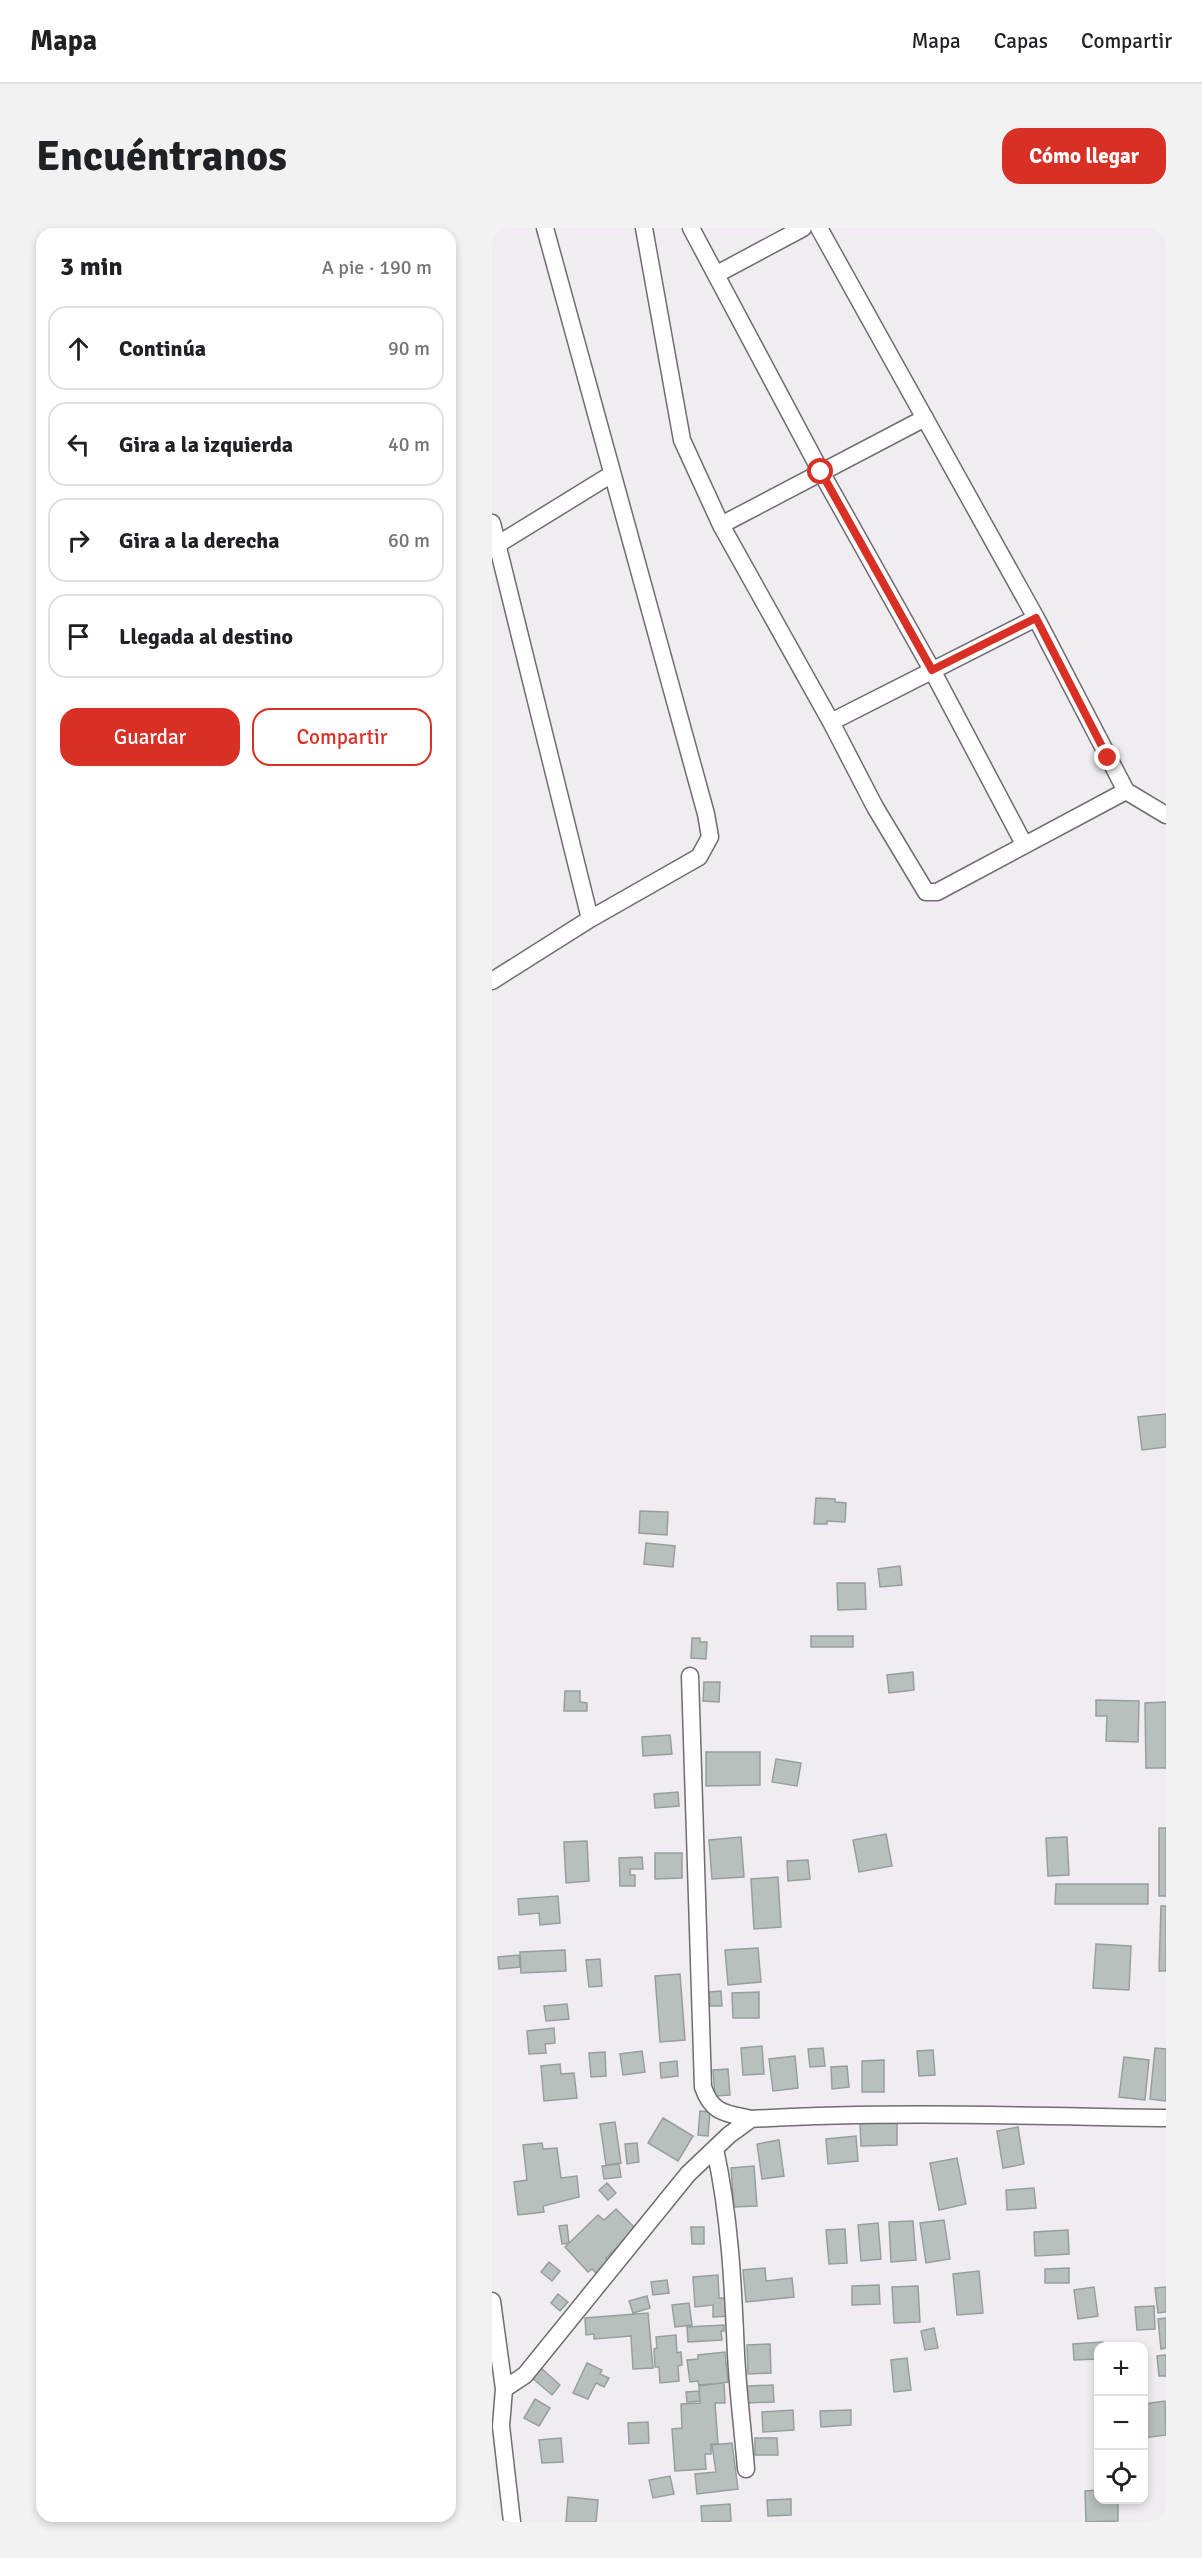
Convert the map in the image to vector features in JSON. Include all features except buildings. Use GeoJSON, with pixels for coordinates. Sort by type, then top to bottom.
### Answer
{"type":"FeatureCollection","features":[{"type":"Feature","properties":{"kind":"street"},"geometry":{"type":"LineString","coordinates":[[492,981],[590,919],[699,857],[710,837],[706,814],[657,633],[545,228]]}},
{"type":"Feature","properties":{"kind":"street"},"geometry":{"type":"LineString","coordinates":[[644,228],[682,440],[721,525],[831,722],[875,807],[926,892],[937,892],[1126,791]]}},
{"type":"Feature","properties":{"kind":"street"},"geometry":{"type":"LineString","coordinates":[[691,228],[821,472],[932,670],[1024,844]]}},
{"type":"Feature","properties":{"kind":"street"},"geometry":{"type":"LineString","coordinates":[[717,274],[803,228]]}},
{"type":"Feature","properties":{"kind":"street"},"geometry":{"type":"LineString","coordinates":[[819,228],[1036,618],[1126,791],[1166,815]]}},
{"type":"Feature","properties":{"kind":"street"},"geometry":{"type":"LineString","coordinates":[[721,525],[925,418]]}},
{"type":"Feature","properties":{"kind":"street"},"geometry":{"type":"LineString","coordinates":[[495,546],[612,474]]}},
{"type":"Feature","properties":{"kind":"street"},"geometry":{"type":"LineString","coordinates":[[492,523],[495,546],[590,919]]}},
{"type":"Feature","properties":{"kind":"street"},"geometry":{"type":"LineString","coordinates":[[831,722],[1036,618]]}},
{"type":"Feature","properties":{"kind":"street"},"geometry":{"type":"LineString","coordinates":[[690,1676],[704,2087],[708,2101],[716,2108],[751,2119],[933,2115],[1166,2118]]}},
{"type":"Feature","properties":{"kind":"street"},"geometry":{"type":"LineString","coordinates":[[504,2389],[525,2375],[688,2174],[751,2119]]}},
{"type":"Feature","properties":{"kind":"street"},"geometry":{"type":"LineString","coordinates":[[715,2149],[723,2184],[732,2264],[736,2357],[746,2469]]}},
{"type":"Feature","properties":{"kind":"street"},"geometry":{"type":"LineString","coordinates":[[492,2301],[504,2389],[496,2426],[512,2522]]}},
{"type":"Feature","properties":{"kind":"route"},"geometry":{"type":"LineString","coordinates":[[821,472],[932,670],[1036,618],[1108,758]]}}]}
